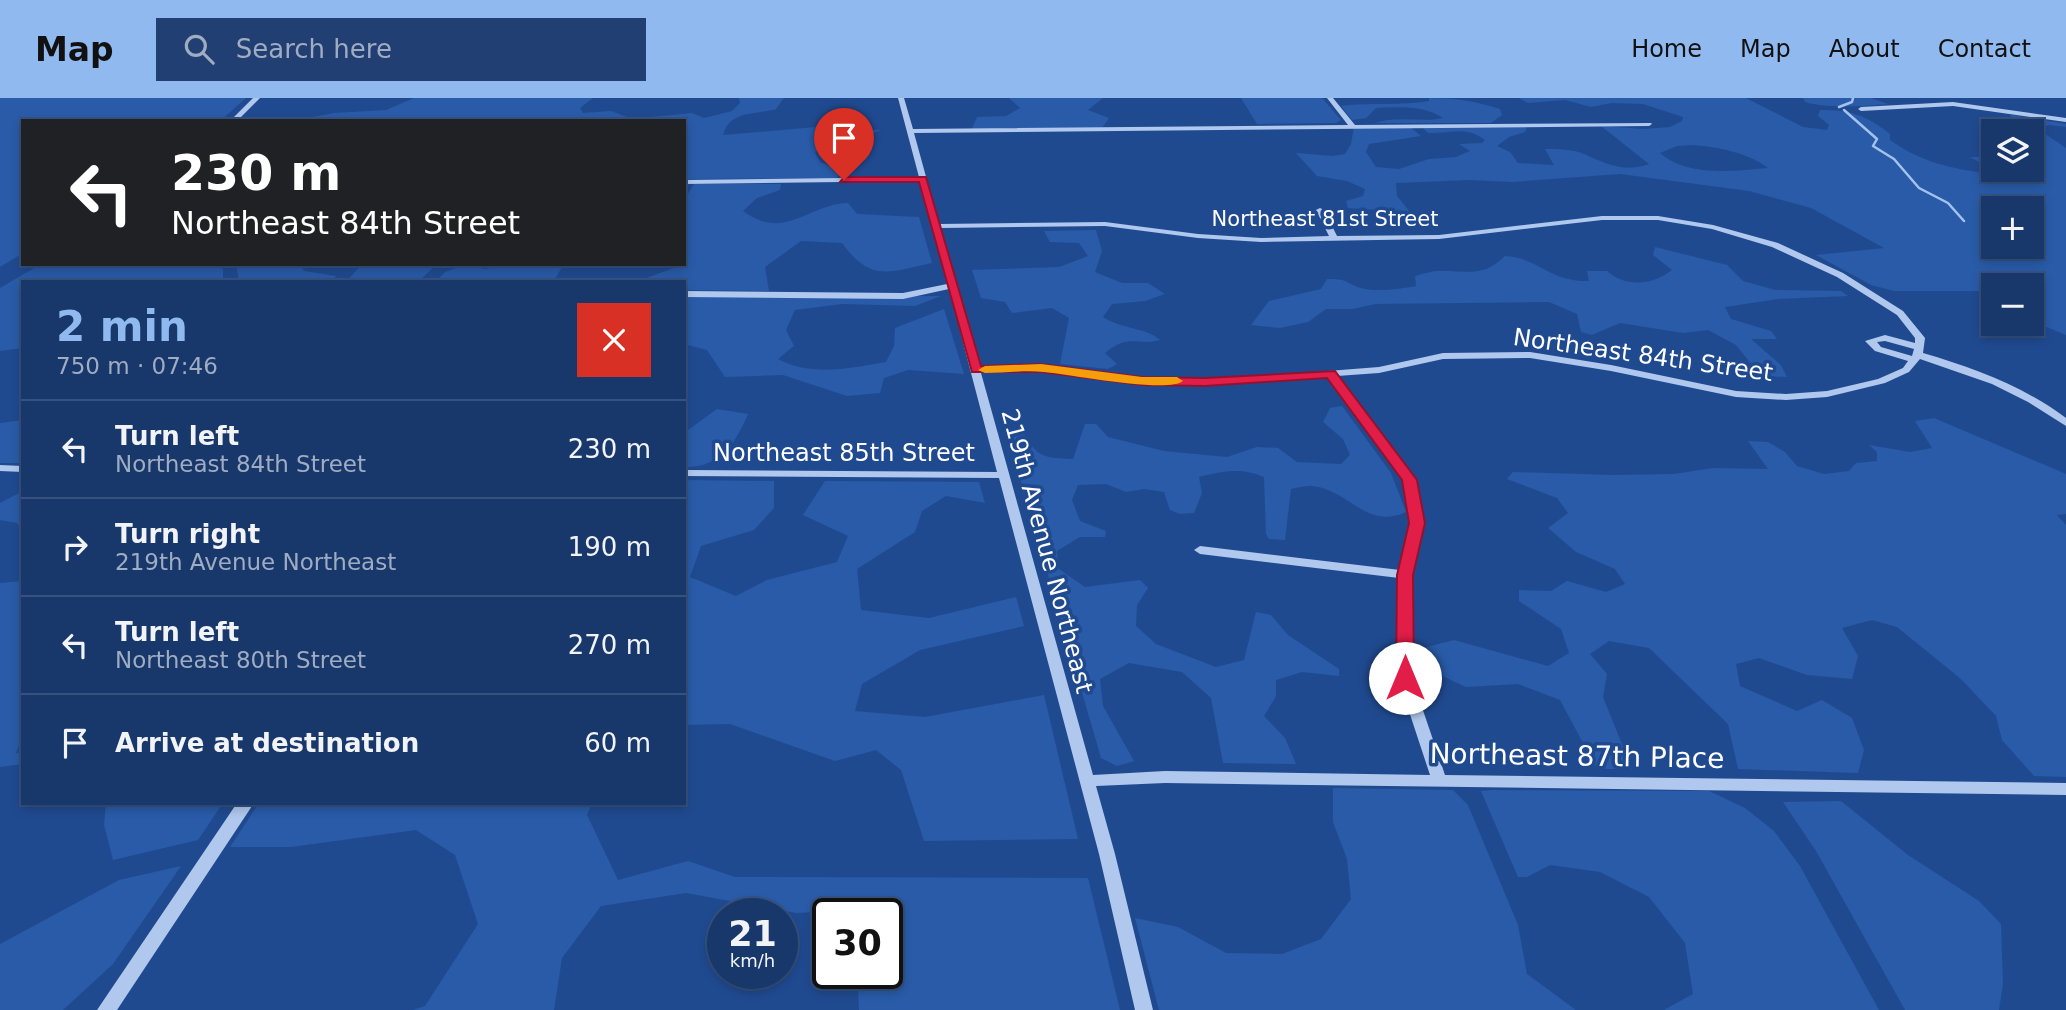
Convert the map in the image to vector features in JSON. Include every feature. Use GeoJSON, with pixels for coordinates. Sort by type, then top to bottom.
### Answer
{"type":"FeatureCollection","features":[{"type":"Feature","properties":{"kind":"street"},"geometry":{"type":"LineString","coordinates":[[235,119],[257,98]]}},
{"type":"Feature","properties":{"kind":"street","name":"219th Avenue Northeast"},"geometry":{"type":"LineString","coordinates":[[901,98],[1087,780],[1144,1010]]}},
{"type":"Feature","properties":{"kind":"street"},"geometry":{"type":"LineString","coordinates":[[1330,98],[1352,125]]}},
{"type":"Feature","properties":{"kind":"street"},"geometry":{"type":"LineString","coordinates":[[2004,103],[2012,111]]}},
{"type":"Feature","properties":{"kind":"street"},"geometry":{"type":"LineString","coordinates":[[1861,109],[1936,104],[2012,111],[2066,120]]}},
{"type":"Feature","properties":{"kind":"street"},"geometry":{"type":"LineString","coordinates":[[909,131],[1649,124]]}},
{"type":"Feature","properties":{"kind":"street"},"geometry":{"type":"LineString","coordinates":[[686,182],[923,179]]}},
{"type":"Feature","properties":{"kind":"street"},"geometry":{"type":"LineString","coordinates":[[1320,210],[1335,239]]}},
{"type":"Feature","properties":{"kind":"street","name":"Northeast 81st Street"},"geometry":{"type":"LineString","coordinates":[[936,226],[1105,224],[1198,236],[1335,239],[1439,237],[1602,218],[1658,218],[1713,227],[1775,245],[1840,275],[1900,313],[1920,338],[1917,354]]}},
{"type":"Feature","properties":{"kind":"street"},"geometry":{"type":"LineString","coordinates":[[686,294],[903,296],[951,286]]}},
{"type":"Feature","properties":{"kind":"street"},"geometry":{"type":"LineString","coordinates":[[1917,354],[1975,371],[2045,406],[2066,423]]}},
{"type":"Feature","properties":{"kind":"street","name":"Northeast 84th Street"},"geometry":{"type":"LineString","coordinates":[[976,370],[1041,368],[1142,381],[1224,382],[1379,370],[1443,356],[1530,355],[1611,368],[1736,394],[1786,397],[1827,394],[1881,381],[1906,370],[1917,354]]}},
{"type":"Feature","properties":{"kind":"street"},"geometry":{"type":"LineString","coordinates":[[1330,374],[1410,480],[1417,523],[1405,575],[1405,678],[1440,780]]}},
{"type":"Feature","properties":{"kind":"street"},"geometry":{"type":"LineString","coordinates":[[0,468],[21,469]]}},
{"type":"Feature","properties":{"kind":"street","name":"Northeast 85th Street"},"geometry":{"type":"LineString","coordinates":[[686,473],[1004,475]]}},
{"type":"Feature","properties":{"kind":"street"},"geometry":{"type":"LineString","coordinates":[[1200,550],[1405,575]]}},
{"type":"Feature","properties":{"kind":"street","name":"Northeast 87th Place"},"geometry":{"type":"LineString","coordinates":[[1087,780],[1165,777],[2066,789]]}},
{"type":"Feature","properties":{"kind":"street"},"geometry":{"type":"LineString","coordinates":[[106,1010],[245,805]]}},
{"type":"Feature","properties":{"kind":"shaded area"},"geometry":{"type":"Polygon","coordinates":[[[0,98],[246,98],[222,119],[21,119],[21,254],[0,267],[0,98]]]}},
{"type":"Feature","properties":{"kind":"shaded area"},"geometry":{"type":"Polygon","coordinates":[[[414,98],[593,98],[580,108],[583,113],[611,111],[627,117],[651,117],[692,113],[704,118],[732,111],[740,103],[739,98],[784,98],[776,109],[737,117],[726,127],[723,135],[816,127],[880,130],[863,139],[827,142],[815,152],[820,162],[842,171],[837,178],[686,179],[686,119],[303,119],[334,113],[386,110],[414,98]]]}},
{"type":"Feature","properties":{"kind":"shaded area"},"geometry":{"type":"Polygon","coordinates":[[[1009,98],[1103,98],[1088,110],[1109,118],[1102,128],[972,129],[977,117],[1006,116],[1020,108],[1009,98]]]}},
{"type":"Feature","properties":{"kind":"shaded area"},"geometry":{"type":"Polygon","coordinates":[[[1241,98],[1322,98],[1341,120],[1336,123],[1257,124],[1241,98]]]}},
{"type":"Feature","properties":{"kind":"shaded area"},"geometry":{"type":"Polygon","coordinates":[[[1429,98],[1482,104],[1500,109],[1502,115],[1491,123],[1375,123],[1443,118],[1419,109],[1393,107],[1376,108],[1366,118],[1352,120],[1341,106],[1397,104],[1429,101],[1429,98]]]}},
{"type":"Feature","properties":{"kind":"shaded area"},"geometry":{"type":"Polygon","coordinates":[[[1519,98],[1746,98],[1803,127],[1827,130],[1829,125],[1818,116],[1820,110],[1840,111],[1873,122],[1890,134],[1890,140],[1925,159],[1949,167],[1981,173],[1981,182],[2044,182],[2044,133],[2066,148],[2066,335],[2044,326],[2044,273],[1981,273],[1981,292],[1894,291],[1871,285],[1816,255],[1884,248],[1811,208],[1749,191],[1620,174],[1512,182],[1469,180],[1396,183],[1397,196],[1410,212],[1348,208],[1346,201],[1363,196],[1365,189],[1347,181],[1317,176],[1296,153],[1332,156],[1345,154],[1351,144],[1354,127],[1409,126],[1421,136],[1369,144],[1366,152],[1376,167],[1399,169],[1429,159],[1456,157],[1470,151],[1459,144],[1482,143],[1485,140],[1464,131],[1428,133],[1422,127],[1527,126],[1525,132],[1509,137],[1497,146],[1510,152],[1518,163],[1554,165],[1545,149],[1560,149],[1579,152],[1616,166],[1632,168],[1649,164],[1601,126],[1643,129],[1670,127],[1682,121],[1683,117],[1643,104],[1611,103],[1591,107],[1565,100],[1528,103],[1519,98]],[[1677,146],[1660,153],[1683,166],[1711,171],[1768,168],[1752,158],[1713,147],[1677,146]]]}},
{"type":"Feature","properties":{"kind":"shaded area"},"geometry":{"type":"Polygon","coordinates":[[[1803,98],[1871,98],[1888,104],[1824,106],[1805,102],[1803,98]]]}},
{"type":"Feature","properties":{"kind":"shaded area"},"geometry":{"type":"Polygon","coordinates":[[[2012,115],[2036,119],[2007,119],[2012,115]]]}},
{"type":"Feature","properties":{"kind":"shaded area"},"geometry":{"type":"Polygon","coordinates":[[[2044,120],[2066,124],[2066,127],[2044,127],[2044,120]]]}},
{"type":"Feature","properties":{"kind":"shaded area"},"geometry":{"type":"Polygon","coordinates":[[[1970,157],[1981,157],[1981,163],[1970,157]]]}},
{"type":"Feature","properties":{"kind":"shaded area"},"geometry":{"type":"Polygon","coordinates":[[[694,184],[781,184],[780,190],[757,198],[743,211],[758,220],[772,223],[796,219],[834,205],[848,203],[857,214],[919,217],[932,263],[882,271],[862,264],[842,243],[801,241],[765,267],[769,291],[686,290],[686,280],[641,280],[676,266],[686,266],[686,197],[694,184]]]}},
{"type":"Feature","properties":{"kind":"shaded area"},"geometry":{"type":"Polygon","coordinates":[[[1096,230],[1102,251],[1095,272],[1122,283],[1148,283],[1165,294],[1145,301],[1112,304],[1103,317],[1160,340],[1120,343],[1105,353],[1117,364],[1108,369],[1060,364],[1069,318],[1052,308],[1012,313],[1005,302],[981,298],[972,270],[1059,267],[1088,256],[1079,243],[1050,242],[1044,231],[1096,230]]]}},
{"type":"Feature","properties":{"kind":"shaded area"},"geometry":{"type":"Polygon","coordinates":[[[1655,247],[1727,265],[1743,281],[1775,290],[1841,291],[1848,296],[1778,299],[1725,307],[1731,319],[1771,331],[1777,339],[1751,339],[1781,365],[1787,377],[1761,376],[1736,345],[1708,330],[1683,333],[1620,323],[1592,335],[1581,332],[1577,314],[1549,302],[1375,304],[1353,309],[1326,309],[1308,322],[1280,328],[1251,325],[1269,301],[1321,289],[1327,279],[1342,280],[1372,290],[1387,290],[1416,286],[1415,276],[1436,271],[1483,270],[1505,256],[1526,260],[1553,274],[1575,280],[1589,281],[1587,271],[1607,271],[1622,280],[1648,281],[1672,270],[1653,255],[1655,247]]]}},
{"type":"Feature","properties":{"kind":"shaded area"},"geometry":{"type":"Polygon","coordinates":[[[38,266],[219,266],[223,269],[223,280],[21,280],[21,348],[0,351],[0,288],[38,266]]]}},
{"type":"Feature","properties":{"kind":"shaded area"},"geometry":{"type":"Polygon","coordinates":[[[236,266],[302,266],[304,271],[336,276],[333,280],[239,280],[236,266]]]}},
{"type":"Feature","properties":{"kind":"shaded area"},"geometry":{"type":"Polygon","coordinates":[[[360,266],[435,266],[420,280],[348,280],[360,266]]]}},
{"type":"Feature","properties":{"kind":"shaded area"},"geometry":{"type":"Polygon","coordinates":[[[461,266],[485,269],[499,266],[563,266],[554,280],[437,280],[445,272],[461,266]]]}},
{"type":"Feature","properties":{"kind":"shaded area"},"geometry":{"type":"Polygon","coordinates":[[[941,296],[915,306],[842,304],[795,310],[786,330],[794,346],[778,359],[804,368],[831,370],[886,362],[894,346],[895,328],[944,309],[964,374],[908,370],[884,378],[880,393],[847,396],[783,375],[725,377],[707,350],[686,345],[686,297],[941,296]]]}},
{"type":"Feature","properties":{"kind":"shaded area"},"geometry":{"type":"Polygon","coordinates":[[[1342,406],[1391,473],[1406,512],[1380,516],[1359,508],[1326,489],[1313,486],[1291,489],[1285,540],[1269,539],[1266,534],[1264,477],[1256,474],[1232,471],[1199,477],[1202,493],[1194,513],[1180,514],[1170,510],[1164,492],[1144,489],[1126,492],[1106,484],[1078,485],[1072,500],[1080,521],[1106,531],[1105,537],[1080,537],[1057,551],[1059,569],[1085,587],[1140,580],[1148,588],[1137,605],[1136,626],[1156,644],[1216,667],[1244,660],[1256,612],[1271,615],[1288,635],[1339,669],[1339,676],[1302,672],[1276,680],[1276,696],[1264,716],[1285,738],[1296,764],[1223,763],[1211,698],[1182,672],[1129,663],[1100,679],[1103,706],[1134,761],[1117,766],[1101,758],[1006,430],[1023,432],[1038,452],[1055,458],[1073,459],[1085,424],[1096,424],[1108,437],[1164,451],[1227,457],[1257,447],[1278,448],[1297,462],[1341,464],[1350,455],[1343,439],[1323,422],[1330,408],[1342,406]]]}},
{"type":"Feature","properties":{"kind":"shaded area"},"geometry":{"type":"Polygon","coordinates":[[[717,409],[748,414],[738,435],[725,452],[717,459],[697,466],[686,467],[686,432],[717,409]]]}},
{"type":"Feature","properties":{"kind":"shaded area"},"geometry":{"type":"Polygon","coordinates":[[[1934,418],[2066,474],[2066,514],[2057,515],[2066,525],[2066,777],[2034,776],[2002,740],[1996,716],[1961,679],[1897,627],[1872,620],[1842,628],[1858,656],[1852,679],[1807,675],[1759,658],[1736,664],[1740,686],[1797,711],[1822,700],[1852,718],[1864,750],[1858,773],[1738,769],[1728,724],[1649,648],[1609,641],[1590,654],[1607,674],[1603,697],[1632,769],[1597,769],[1560,700],[1518,684],[1466,687],[1425,668],[1423,648],[1454,640],[1548,666],[1569,653],[1561,629],[1519,601],[1519,590],[1551,591],[1567,581],[1606,592],[1625,584],[1615,569],[1576,552],[1548,528],[1568,513],[1557,498],[1507,479],[1513,472],[1613,475],[1674,474],[1713,468],[1768,469],[1748,441],[1768,442],[1785,452],[1797,466],[1824,474],[1849,471],[1856,463],[1877,461],[1877,452],[1869,445],[1910,452],[1932,448],[1915,421],[1934,418]]]}},
{"type":"Feature","properties":{"kind":"shaded area"},"geometry":{"type":"Polygon","coordinates":[[[21,420],[21,463],[0,463],[0,423],[21,420]]]}},
{"type":"Feature","properties":{"kind":"shaded area"},"geometry":{"type":"Polygon","coordinates":[[[686,480],[774,481],[774,508],[754,530],[701,546],[690,577],[736,596],[767,580],[837,562],[848,536],[803,515],[825,481],[979,482],[985,503],[946,496],[922,511],[915,532],[857,569],[861,610],[929,618],[1016,597],[1024,626],[920,650],[862,684],[855,711],[925,717],[1044,695],[1078,839],[924,841],[901,770],[876,750],[835,761],[730,724],[686,725],[686,480]]]}},
{"type":"Feature","properties":{"kind":"shaded area"},"geometry":{"type":"Polygon","coordinates":[[[21,492],[21,529],[17,523],[0,520],[0,503],[21,492]]]}},
{"type":"Feature","properties":{"kind":"shaded area"},"geometry":{"type":"Polygon","coordinates":[[[21,581],[21,740],[16,753],[21,754],[21,764],[0,767],[0,583],[21,581]]]}},
{"type":"Feature","properties":{"kind":"shaded area"},"geometry":{"type":"Polygon","coordinates":[[[1333,788],[1453,790],[1468,805],[1518,925],[1527,974],[1576,1010],[1159,1010],[1135,918],[1178,927],[1226,953],[1282,954],[1321,939],[1351,899],[1347,859],[1333,822],[1333,788]]]}},
{"type":"Feature","properties":{"kind":"shaded area"},"geometry":{"type":"Polygon","coordinates":[[[1481,791],[1709,791],[1745,808],[1774,831],[1800,866],[1879,1010],[1664,1010],[1693,994],[1685,943],[1649,897],[1600,872],[1550,865],[1527,877],[1518,877],[1481,791]]]}},
{"type":"Feature","properties":{"kind":"shaded area"},"geometry":{"type":"Polygon","coordinates":[[[1841,801],[1908,855],[1979,901],[2001,924],[2003,984],[1999,1010],[1905,1010],[1816,851],[1783,802],[1841,801]]]}},
{"type":"Feature","properties":{"kind":"shaded area"},"geometry":{"type":"Polygon","coordinates":[[[106,805],[222,805],[198,840],[113,860],[104,825],[106,805]]]}},
{"type":"Feature","properties":{"kind":"shaded area"},"geometry":{"type":"Polygon","coordinates":[[[258,805],[591,805],[587,815],[618,880],[688,861],[735,877],[1088,878],[1120,1010],[859,1010],[858,989],[903,989],[903,898],[812,898],[812,912],[798,913],[798,898],[714,898],[686,893],[601,906],[562,958],[554,1010],[413,1010],[425,1006],[478,924],[455,855],[416,830],[291,847],[230,847],[258,805]]]}},
{"type":"Feature","properties":{"kind":"shaded area"},"geometry":{"type":"Polygon","coordinates":[[[181,866],[113,964],[63,1010],[0,1010],[0,944],[119,880],[181,866]]]}},
{"type":"Feature","properties":{"kind":"waterway"},"geometry":{"type":"LineString","coordinates":[[1839,107],[1852,102],[1853,98]]}},
{"type":"Feature","properties":{"kind":"waterway"},"geometry":{"type":"LineString","coordinates":[[1844,110],[1877,139],[1873,146],[1894,159],[1919,188],[1948,203],[1964,221]]}},
{"type":"Feature","properties":{"kind":"slow traffic"},"geometry":{"type":"LineString","coordinates":[[985,370],[1041,368],[1142,381],[1177,381]]}},
{"type":"Feature","properties":{"kind":"route"},"geometry":{"type":"LineString","coordinates":[[844,180],[923,179],[976,370],[1041,368],[1142,381],[1205,382],[1330,374],[1410,480],[1417,523],[1405,575],[1405,678]]}}]}
